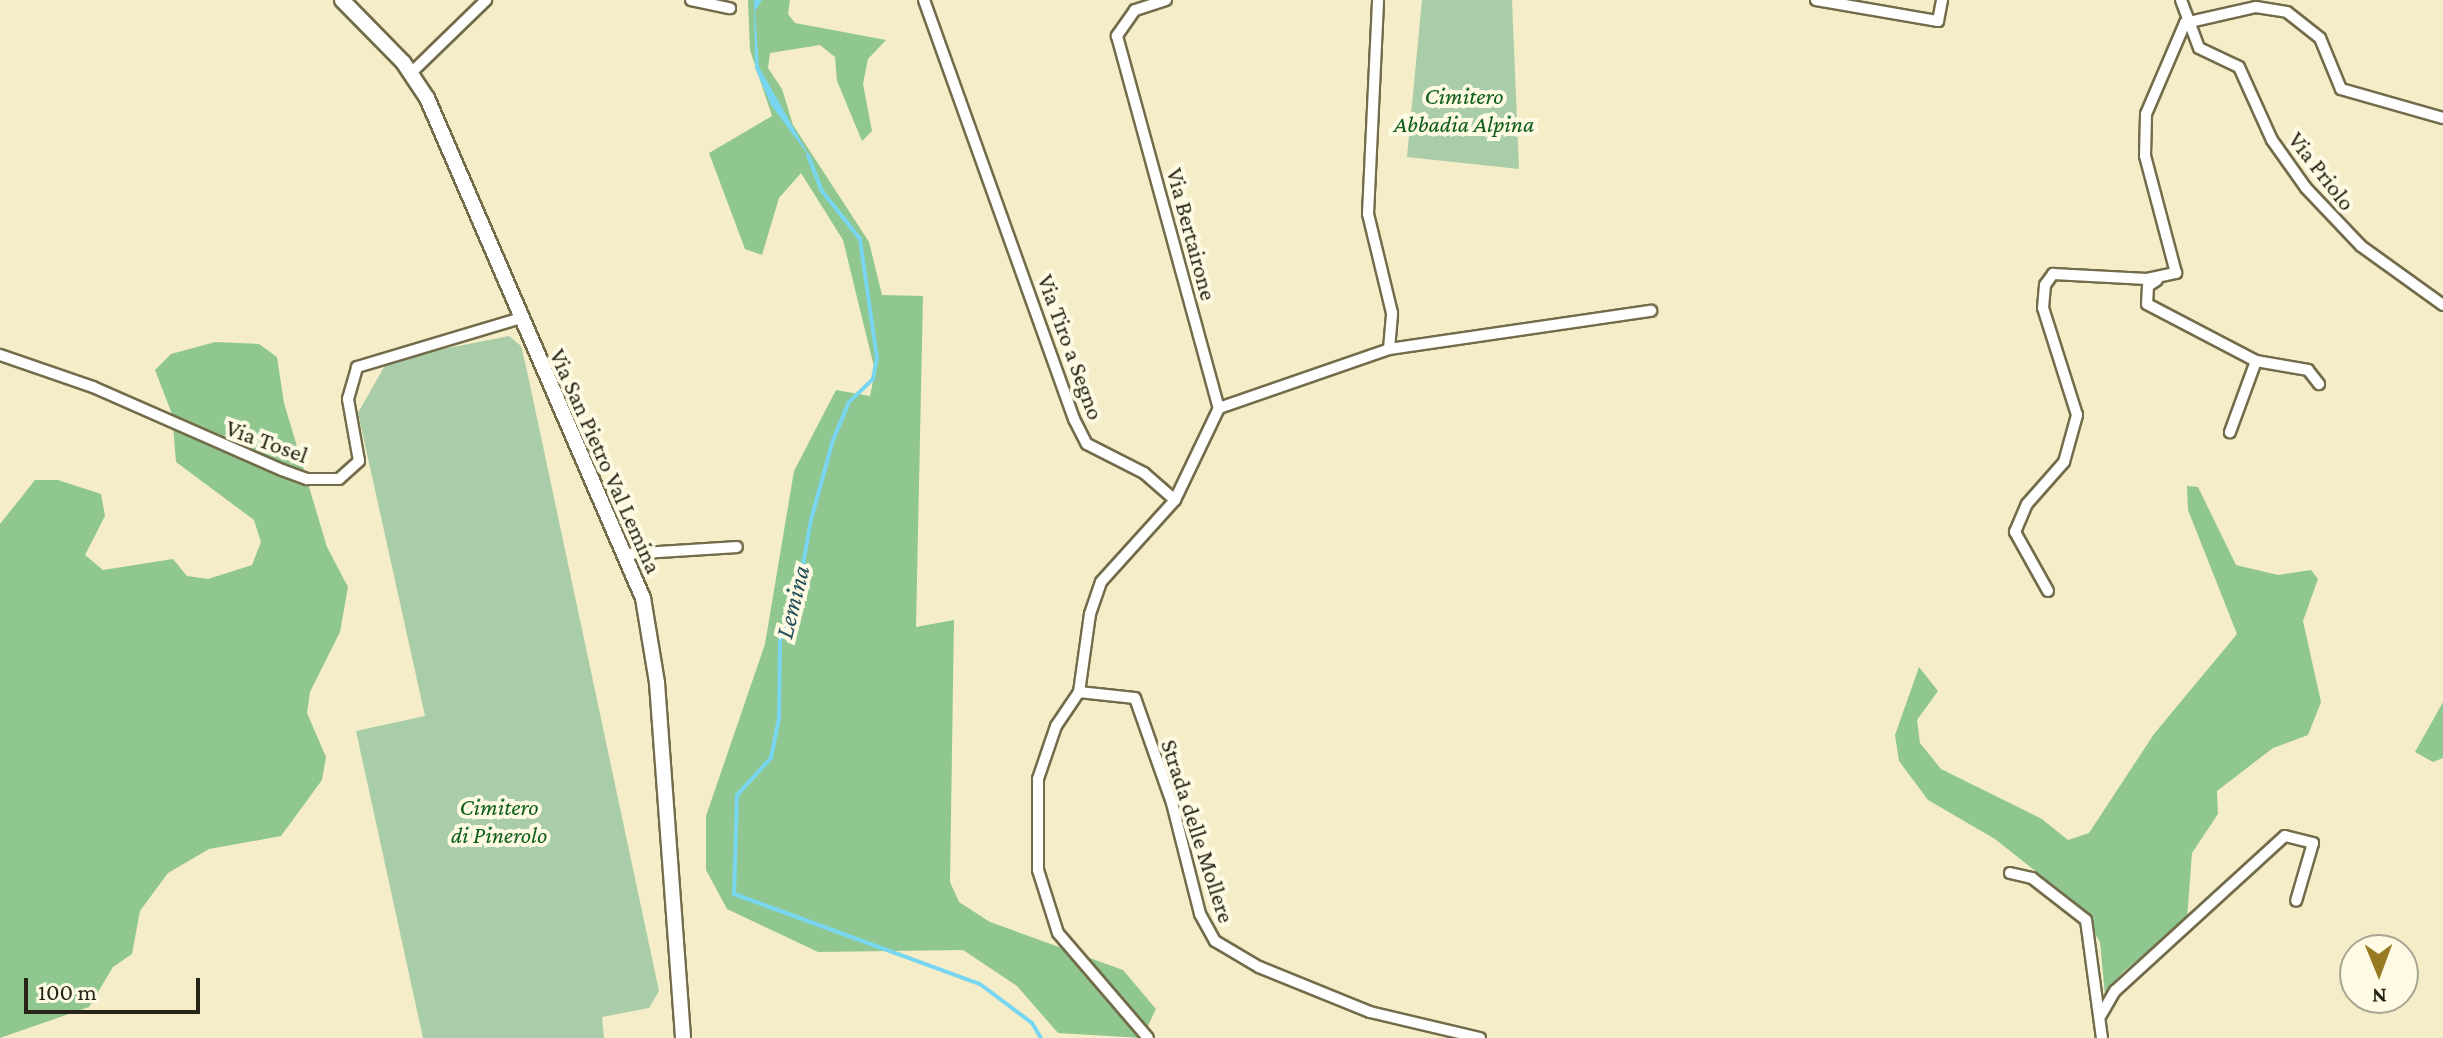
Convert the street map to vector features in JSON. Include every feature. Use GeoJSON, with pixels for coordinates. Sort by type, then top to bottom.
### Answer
{"type":"FeatureCollection","features":[{"type":"Feature","properties":{"kind":"street","name":"Via San Pietro Val Lemina"},"geometry":{"type":"LineString","coordinates":[[342,0],[411,73],[441,126],[518,319],[628,554],[647,616],[657,683],[683,1038]]}},
{"type":"Feature","properties":{"kind":"street"},"geometry":{"type":"LineString","coordinates":[[411,73],[486,0]]}},
{"type":"Feature","properties":{"kind":"street"},"geometry":{"type":"LineString","coordinates":[[691,0],[730,8]]}},
{"type":"Feature","properties":{"kind":"street","name":"Via Tiro a Segno"},"geometry":{"type":"LineString","coordinates":[[924,0],[1074,419],[1087,444],[1144,473],[1175,500]]}},
{"type":"Feature","properties":{"kind":"street","name":"Via Bertairone"},"geometry":{"type":"LineString","coordinates":[[1166,0],[1124,18],[1117,47],[1219,408]]}},
{"type":"Feature","properties":{"kind":"street"},"geometry":{"type":"LineString","coordinates":[[1378,0],[1368,214],[1392,313],[1389,349]]}},
{"type":"Feature","properties":{"kind":"street"},"geometry":{"type":"LineString","coordinates":[[1816,0],[1938,21],[1942,0]]}},
{"type":"Feature","properties":{"kind":"street","name":"Via Priolo"},"geometry":{"type":"LineString","coordinates":[[2181,0],[2185,23],[2199,48],[2239,67],[2288,165],[2345,231],[2443,305]]}},
{"type":"Feature","properties":{"kind":"street"},"geometry":{"type":"LineString","coordinates":[[2319,384],[2308,370],[2256,361],[2147,304],[2148,286],[2176,273],[2177,260],[2145,156],[2146,114],[2185,23],[2256,7],[2287,12],[2320,38],[2341,89],[2443,118]]}},
{"type":"Feature","properties":{"kind":"street"},"geometry":{"type":"LineString","coordinates":[[2048,591],[2015,532],[2027,504],[2064,462],[2077,415],[2043,308],[2045,285],[2053,274],[2163,277]]}},
{"type":"Feature","properties":{"kind":"street"},"geometry":{"type":"LineString","coordinates":[[1148,1038],[1058,933],[1038,870],[1038,779],[1056,726],[1079,692],[1090,614],[1101,582],[1175,500],[1219,408],[1389,349],[1651,311]]}},
{"type":"Feature","properties":{"kind":"street","name":"Via Tosel"},"geometry":{"type":"LineString","coordinates":[[0,355],[93,387],[282,470],[307,479],[339,479],[359,461],[348,399],[357,367],[518,319]]}},
{"type":"Feature","properties":{"kind":"street"},"geometry":{"type":"LineString","coordinates":[[2230,432],[2256,361]]}},
{"type":"Feature","properties":{"kind":"street"},"geometry":{"type":"LineString","coordinates":[[628,554],[737,547]]}},
{"type":"Feature","properties":{"kind":"street","name":"Strada delle Mollere"},"geometry":{"type":"LineString","coordinates":[[1079,692],[1135,698],[1172,803],[1200,914],[1215,941],[1259,967],[1370,1012],[1480,1038]]}},
{"type":"Feature","properties":{"kind":"street"},"geometry":{"type":"LineString","coordinates":[[2101,1015],[2115,991],[2285,836],[2313,843],[2296,901]]}},
{"type":"Feature","properties":{"kind":"street"},"geometry":{"type":"LineString","coordinates":[[2010,873],[2054,891],[2086,920],[2102,1038]]}},
{"type":"Feature","properties":{"kind":"green space"},"geometry":{"type":"Polygon","coordinates":[[[748,0],[790,0],[788,14],[795,23],[886,40],[868,59],[863,84],[872,131],[862,141],[837,81],[835,57],[820,45],[770,53],[768,68],[782,89],[793,125],[869,242],[882,295],[923,296],[916,627],[954,620],[950,882],[959,902],[990,922],[1123,970],[1156,1009],[1142,1038],[1058,1033],[1017,986],[963,950],[818,952],[727,909],[706,870],[706,816],[765,644],[794,471],[836,390],[870,396],[875,371],[843,240],[801,173],[779,198],[762,255],[745,249],[709,153],[772,116],[750,50],[748,0]]]}},
{"type":"Feature","properties":{"kind":"green space","name":"Cimitero Abbadia Alpina"},"geometry":{"type":"Polygon","coordinates":[[[1422,0],[1512,0],[1519,169],[1407,157],[1422,0]]]}},
{"type":"Feature","properties":{"kind":"green space","name":"Cimitero di Pinerolo"},"geometry":{"type":"Polygon","coordinates":[[[509,336],[521,346],[527,371],[659,991],[649,1008],[602,1017],[604,1038],[423,1038],[356,731],[425,716],[358,413],[388,360],[509,336]]]}},
{"type":"Feature","properties":{"kind":"green space"},"geometry":{"type":"Polygon","coordinates":[[[215,342],[259,344],[277,357],[284,403],[327,547],[348,587],[340,632],[310,692],[307,713],[326,757],[322,780],[281,836],[209,849],[168,873],[140,911],[132,954],[113,967],[89,1007],[0,1038],[0,524],[35,480],[58,480],[101,494],[105,516],[85,555],[103,570],[173,559],[187,576],[208,579],[252,565],[261,542],[254,520],[176,462],[172,414],[155,370],[171,354],[215,342]]]}},
{"type":"Feature","properties":{"kind":"green space"},"geometry":{"type":"Polygon","coordinates":[[[2187,486],[2198,487],[2236,565],[2278,575],[2311,570],[2318,579],[2303,621],[2321,702],[2308,735],[2273,748],[2217,791],[2218,814],[2192,853],[2187,919],[2122,973],[2105,995],[2100,942],[2077,904],[1995,839],[1928,800],[1899,761],[1895,735],[1919,667],[1938,691],[1917,720],[1920,743],[1941,769],[2042,819],[2068,840],[2089,833],[2154,734],[2237,634],[2188,510],[2187,486]]]}},
{"type":"Feature","properties":{"kind":"green space"},"geometry":{"type":"Polygon","coordinates":[[[2443,702],[2443,758],[2433,762],[2415,752],[2443,702]]]}},
{"type":"Feature","properties":{"kind":"water"},"geometry":{"type":"Polygon","coordinates":[[[754,0],[762,0],[755,11],[759,67],[811,159],[771,105],[755,68],[754,0]]]}},
{"type":"Feature","properties":{"kind":"waterway","name":"Lemina"},"geometry":{"type":"LineString","coordinates":[[808,155],[822,191],[860,239],[877,358],[873,379],[849,402],[833,440],[811,520],[798,592],[780,641],[779,718],[771,758],[737,795],[734,894],[980,984],[1032,1023],[1041,1038]]}}]}
